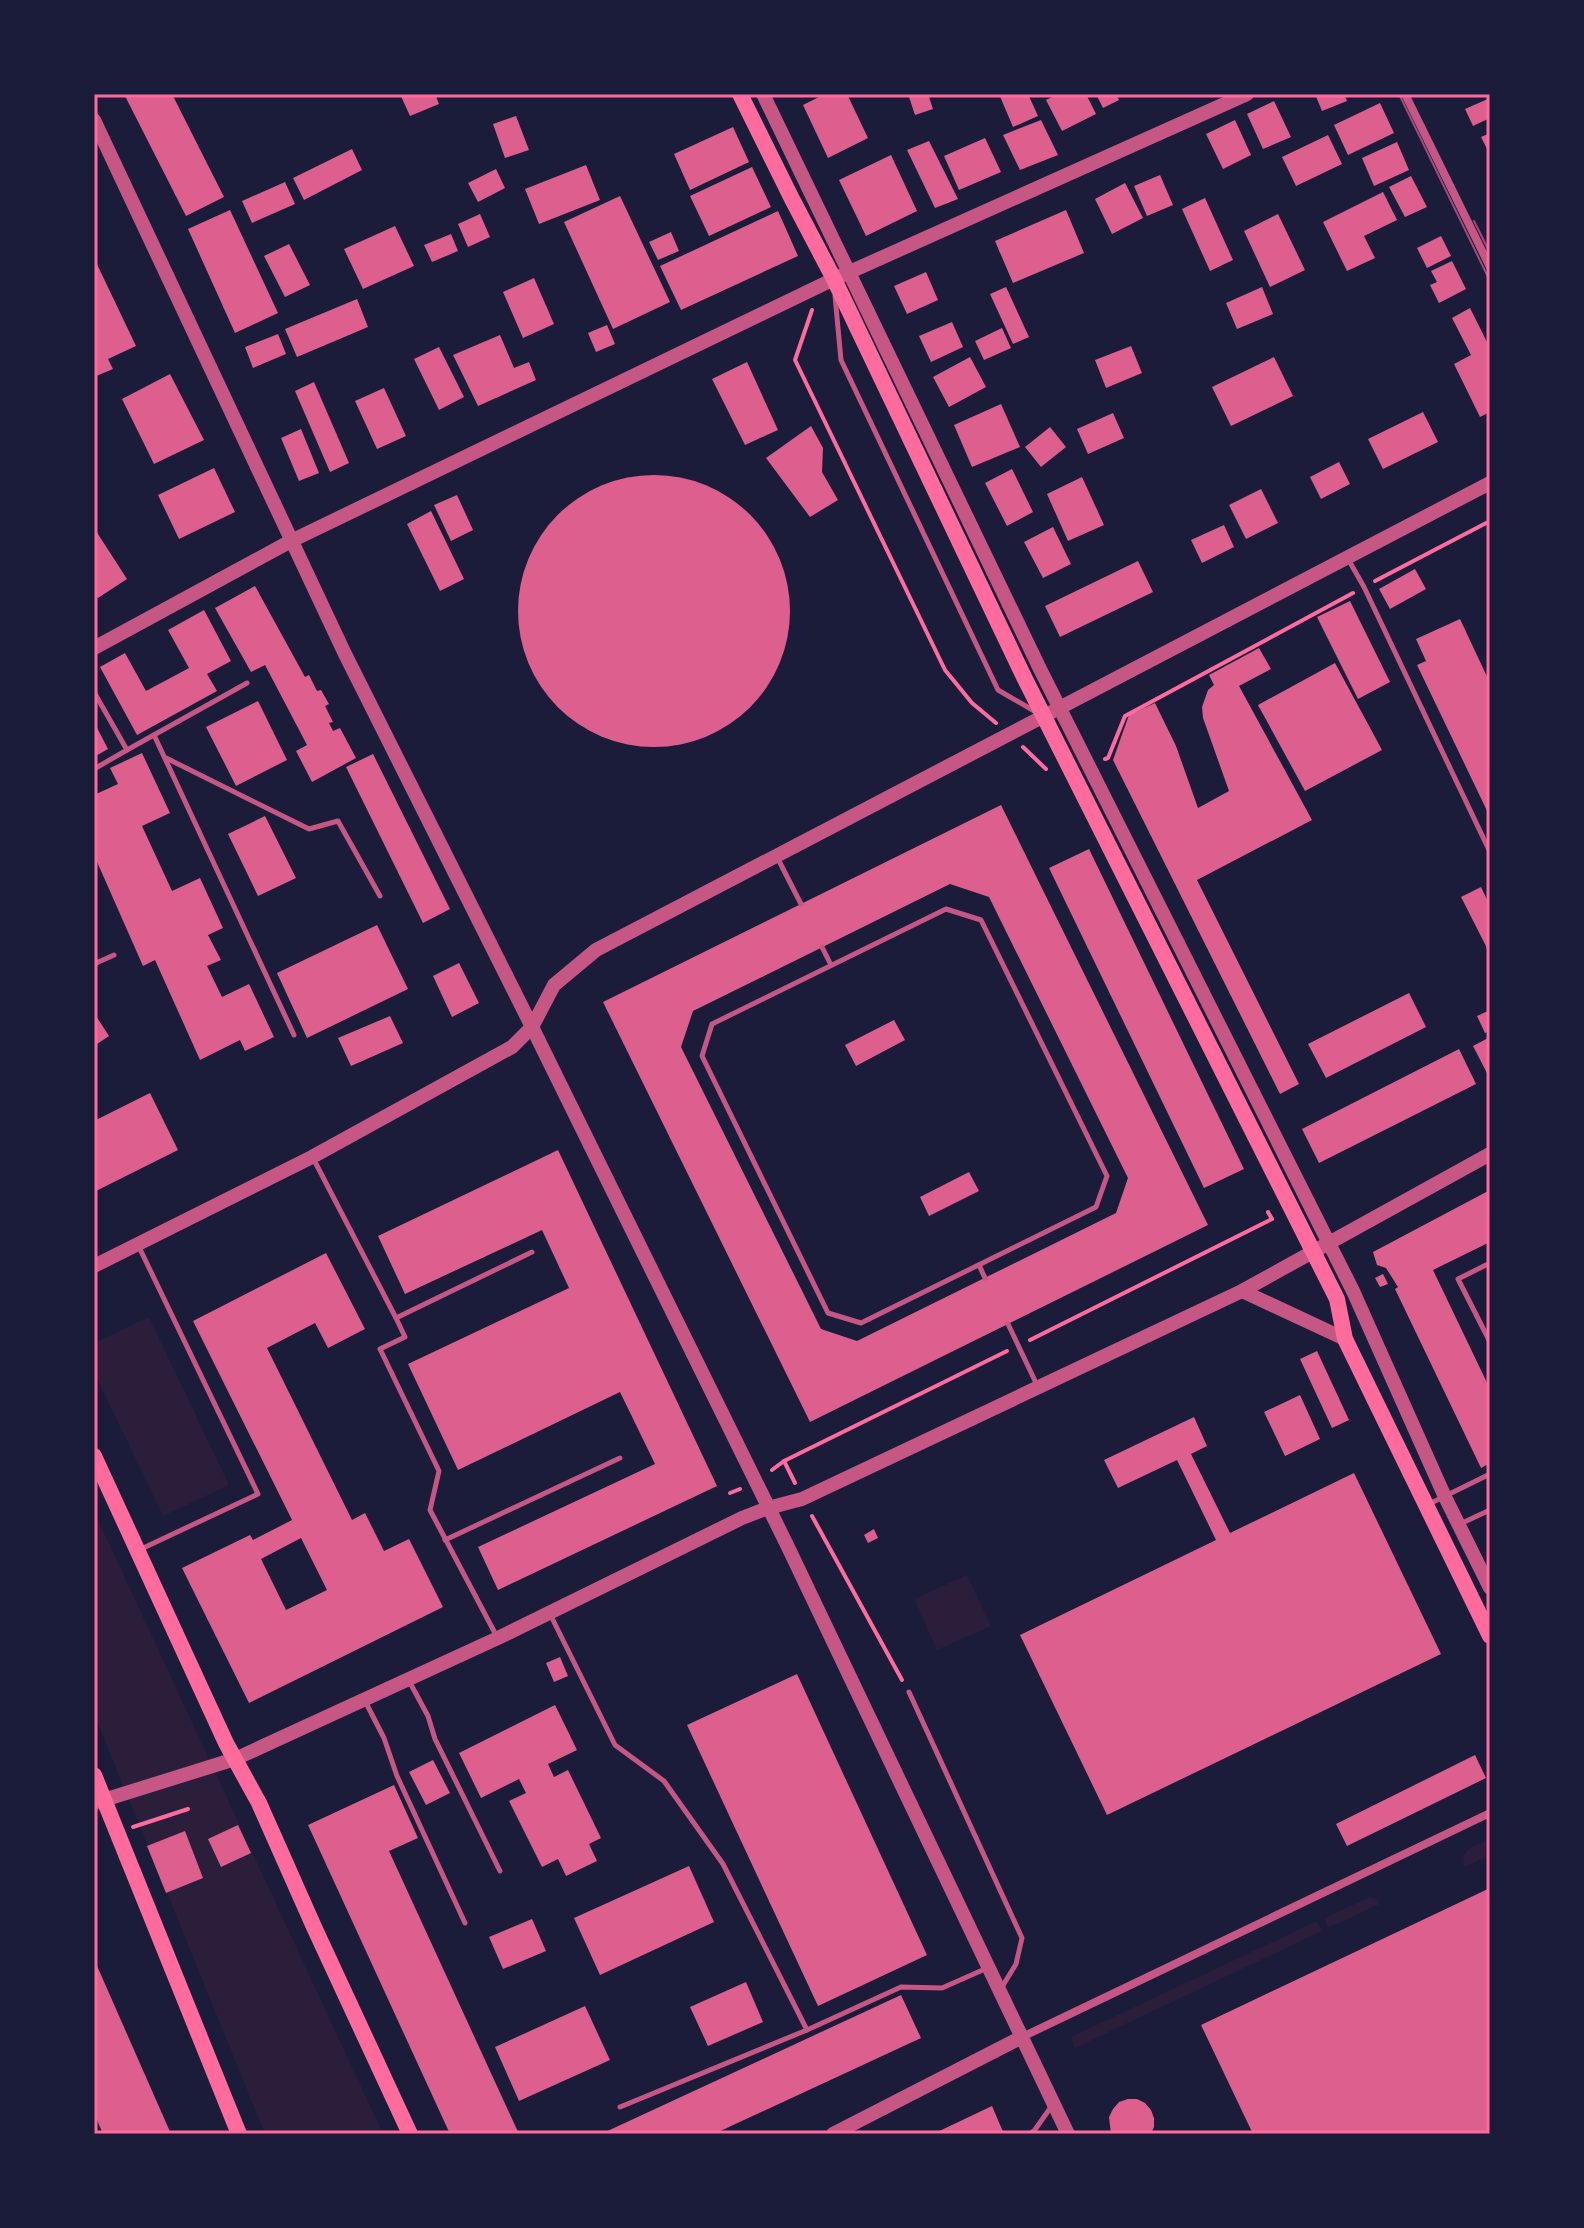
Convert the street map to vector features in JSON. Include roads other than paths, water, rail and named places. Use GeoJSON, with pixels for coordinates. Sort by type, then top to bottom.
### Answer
{"type":"FeatureCollection","features":[{"type":"Feature","properties":{"kind":"main road"},"geometry":{"type":"LineString","coordinates":[[740,94],[834,278],[1044,717],[1337,1299],[1345,1339],[1490,1636]]}},
{"type":"Feature","properties":{"kind":"main road"},"geometry":{"type":"LineString","coordinates":[[94,1456],[235,1759],[259,1803],[410,2134]]}},
{"type":"Feature","properties":{"kind":"main road"},"geometry":{"type":"LineString","coordinates":[[94,1775],[99,1801],[118,1832],[239,2134]]}},
{"type":"Feature","properties":{"kind":"street"},"geometry":{"type":"LineString","coordinates":[[763,94],[834,278],[1060,709],[1353,1291],[1445,1497],[1490,1588]]}},
{"type":"Feature","properties":{"kind":"street"},"geometry":{"type":"LineString","coordinates":[[94,648],[291,541],[834,278],[1247,94]]}},
{"type":"Feature","properties":{"kind":"street"},"geometry":{"type":"LineString","coordinates":[[1405,94],[1490,267]]}},
{"type":"Feature","properties":{"kind":"street"},"geometry":{"type":"LineString","coordinates":[[94,120],[344,652],[768,1508],[1068,2134]]}},
{"type":"Feature","properties":{"kind":"street"},"geometry":{"type":"LineString","coordinates":[[94,1266],[312,1157],[512,1047],[532,1027],[554,985],[596,950],[1490,483]]}},
{"type":"Feature","properties":{"kind":"street"},"geometry":{"type":"LineString","coordinates":[[99,1801],[235,1759],[498,1638],[742,1518],[802,1499],[1242,1291],[1490,1154]]}},
{"type":"Feature","properties":{"kind":"street"},"geometry":{"type":"LineString","coordinates":[[1242,1291],[1345,1339]]}},
{"type":"Feature","properties":{"kind":"street"},"geometry":{"type":"LineString","coordinates":[[833,2134],[1022,2037],[1490,1813]]}},
{"type":"Feature","properties":{"kind":"lane"},"geometry":{"type":"LineString","coordinates":[[834,278],[841,360],[998,690],[1044,717]]}},
{"type":"Feature","properties":{"kind":"lane"},"geometry":{"type":"LineString","coordinates":[[1348,558],[1490,852]]}},
{"type":"Feature","properties":{"kind":"lane"},"geometry":{"type":"LineString","coordinates":[[94,769],[247,683]]}},
{"type":"Feature","properties":{"kind":"lane"},"geometry":{"type":"LineString","coordinates":[[94,692],[127,750]]}},
{"type":"Feature","properties":{"kind":"lane"},"geometry":{"type":"LineString","coordinates":[[154,735],[294,1035]]}},
{"type":"Feature","properties":{"kind":"lane"},"geometry":{"type":"LineString","coordinates":[[165,758],[309,829],[338,821],[380,896]]}},
{"type":"Feature","properties":{"kind":"lane"},"geometry":{"type":"LineString","coordinates":[[777,856],[801,904]]}},
{"type":"Feature","properties":{"kind":"lane"},"geometry":{"type":"LineString","coordinates":[[946,909],[981,920],[1107,1176],[1096,1207],[979,1265],[861,1323],[828,1313],[702,1056],[712,1024],[946,909]]}},
{"type":"Feature","properties":{"kind":"lane"},"geometry":{"type":"LineString","coordinates":[[822,947],[831,965]]}},
{"type":"Feature","properties":{"kind":"lane"},"geometry":{"type":"LineString","coordinates":[[94,964],[114,955]]}},
{"type":"Feature","properties":{"kind":"lane"},"geometry":{"type":"LineString","coordinates":[[312,1157],[405,1337],[380,1349],[439,1471],[430,1510],[498,1638]]}},
{"type":"Feature","properties":{"kind":"lane"},"geometry":{"type":"LineString","coordinates":[[137,1243],[258,1494],[138,1551]]}},
{"type":"Feature","properties":{"kind":"lane"},"geometry":{"type":"LineString","coordinates":[[396,1318],[532,1252]]}},
{"type":"Feature","properties":{"kind":"lane"},"geometry":{"type":"LineString","coordinates":[[1490,1263],[1458,1279],[1490,1342]]}},
{"type":"Feature","properties":{"kind":"lane"},"geometry":{"type":"LineString","coordinates":[[979,1265],[985,1278]]}},
{"type":"Feature","properties":{"kind":"lane"},"geometry":{"type":"LineString","coordinates":[[1008,1324],[1038,1387]]}},
{"type":"Feature","properties":{"kind":"lane"},"geometry":{"type":"LineString","coordinates":[[445,1540],[620,1458]]}},
{"type":"Feature","properties":{"kind":"lane"},"geometry":{"type":"LineString","coordinates":[[1427,1506],[1490,1474]]}},
{"type":"Feature","properties":{"kind":"lane"},"geometry":{"type":"LineString","coordinates":[[1459,1525],[1490,1510]]}},
{"type":"Feature","properties":{"kind":"lane"},"geometry":{"type":"LineString","coordinates":[[550,1613],[615,1745],[664,1781],[723,1864],[807,2030]]}},
{"type":"Feature","properties":{"kind":"lane"},"geometry":{"type":"LineString","coordinates":[[409,1680],[500,1871]]}},
{"type":"Feature","properties":{"kind":"lane"},"geometry":{"type":"LineString","coordinates":[[909,1692],[1022,1938],[1016,1964],[1000,1991]]}},
{"type":"Feature","properties":{"kind":"lane"},"geometry":{"type":"LineString","coordinates":[[364,1700],[384,1738],[397,1776],[465,1923]]}},
{"type":"Feature","properties":{"kind":"lane"},"geometry":{"type":"LineString","coordinates":[[620,2107],[807,2030],[901,1987],[942,1988],[988,1967]]}},
{"type":"Feature","properties":{"kind":"lane"},"geometry":{"type":"LineString","coordinates":[[1029,2134],[1053,2103]]}},
{"type":"Feature","properties":{"kind":"tram line"},"geometry":{"type":"LineString","coordinates":[[1399,94],[1490,281]]}},
{"type":"Feature","properties":{"kind":"tram line"},"geometry":{"type":"LineString","coordinates":[[1474,221],[1490,253]]}}]}
